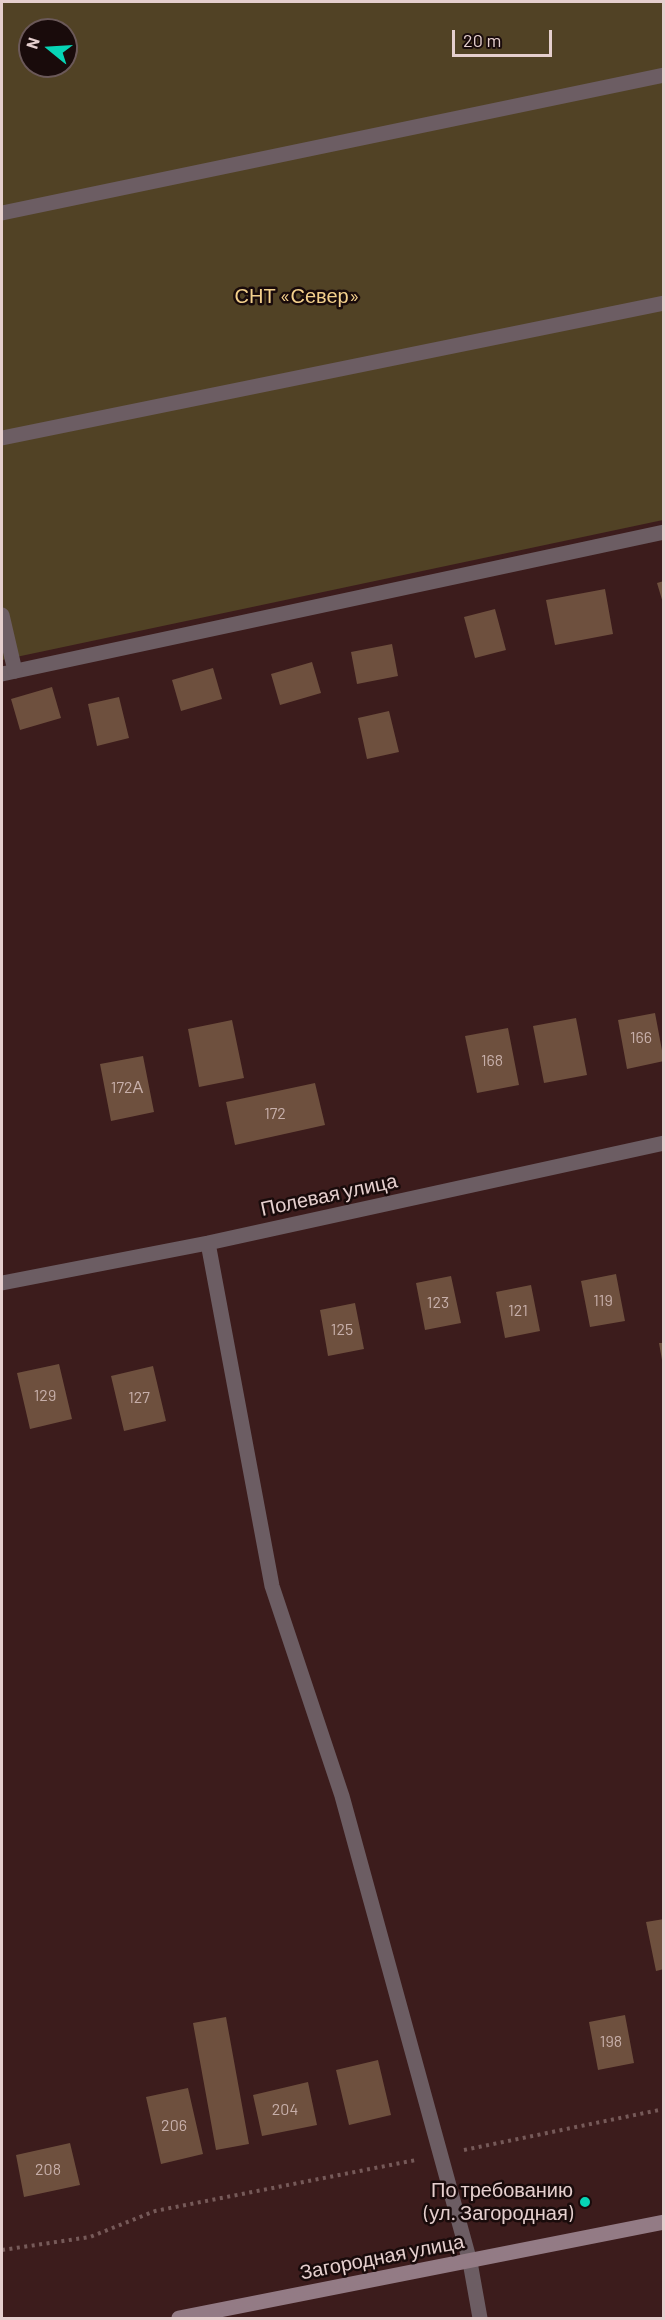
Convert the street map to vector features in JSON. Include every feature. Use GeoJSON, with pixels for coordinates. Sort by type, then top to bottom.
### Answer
{"type":"FeatureCollection","features":[{"type":"Feature","properties":{"kind":"street"},"geometry":{"type":"LineString","coordinates":[[2,213],[663,75]]}},
{"type":"Feature","properties":{"kind":"street"},"geometry":{"type":"LineString","coordinates":[[2,438],[663,303]]}},
{"type":"Feature","properties":{"kind":"street"},"geometry":{"type":"LineString","coordinates":[[2,615],[8,672],[663,532]]}},
{"type":"Feature","properties":{"kind":"street","name":"Полевая улица"},"geometry":{"type":"LineString","coordinates":[[2,1283],[208,1243],[663,1143]]}},
{"type":"Feature","properties":{"kind":"street"},"geometry":{"type":"LineString","coordinates":[[208,1243],[272,1586],[342,1796],[442,2155],[470,2262],[480,2319]]}},
{"type":"Feature","properties":{"kind":"street","name":"Загородная улица"},"geometry":{"type":"LineString","coordinates":[[180,2319],[663,2222]]}},
{"type":"Feature","properties":{"kind":"path"},"geometry":{"type":"LineString","coordinates":[[2,2250],[90,2237],[155,2211],[663,2109]]}},
{"type":"Feature","properties":{"kind":"green space","name":"СНТ «Север»"},"geometry":{"type":"Polygon","coordinates":[[[2,2],[663,2],[663,520],[2,660],[2,2]]]}},
{"type":"Feature","properties":{"kind":"building"},"geometry":{"type":"Polygon","coordinates":[[[664,581],[664,603],[663,603],[657,583],[664,581]]]}},
{"type":"Feature","properties":{"kind":"building"},"geometry":{"type":"Polygon","coordinates":[[[605,589],[613,634],[555,645],[546,600],[605,589]]]}},
{"type":"Feature","properties":{"kind":"building"},"geometry":{"type":"Polygon","coordinates":[[[495,609],[506,650],[475,658],[464,617],[495,609]]]}},
{"type":"Feature","properties":{"kind":"building"},"geometry":{"type":"Polygon","coordinates":[[[392,644],[398,676],[357,684],[351,652],[392,644]]]}},
{"type":"Feature","properties":{"kind":"building"},"geometry":{"type":"Polygon","coordinates":[[[312,662],[321,693],[280,705],[271,674],[312,662]]]}},
{"type":"Feature","properties":{"kind":"building"},"geometry":{"type":"Polygon","coordinates":[[[213,668],[222,699],[181,711],[172,680],[213,668]]]}},
{"type":"Feature","properties":{"kind":"building"},"geometry":{"type":"Polygon","coordinates":[[[52,687],[61,718],[20,730],[11,699],[52,687]]]}},
{"type":"Feature","properties":{"kind":"building"},"geometry":{"type":"Polygon","coordinates":[[[119,697],[129,738],[97,746],[88,704],[119,697]]]}},
{"type":"Feature","properties":{"kind":"building"},"geometry":{"type":"Polygon","coordinates":[[[389,711],[399,752],[367,759],[358,718],[389,711]]]}},
{"type":"Feature","properties":{"kind":"building"},"geometry":{"type":"Polygon","coordinates":[[[655,1013],[664,1061],[627,1069],[618,1020],[655,1013]]]}},
{"type":"Feature","properties":{"kind":"building"},"geometry":{"type":"Polygon","coordinates":[[[576,1018],[587,1075],[544,1083],[533,1026],[576,1018]]]}},
{"type":"Feature","properties":{"kind":"building"},"geometry":{"type":"Polygon","coordinates":[[[232,1020],[244,1078],[199,1087],[188,1029],[232,1020]]]}},
{"type":"Feature","properties":{"kind":"building"},"geometry":{"type":"Polygon","coordinates":[[[508,1028],[519,1085],[477,1093],[465,1036],[508,1028]]]}},
{"type":"Feature","properties":{"kind":"building"},"geometry":{"type":"Polygon","coordinates":[[[143,1056],[154,1112],[111,1121],[100,1064],[143,1056]]]}},
{"type":"Feature","properties":{"kind":"building"},"geometry":{"type":"Polygon","coordinates":[[[315,1083],[325,1125],[235,1145],[226,1102],[315,1083]]]}},
{"type":"Feature","properties":{"kind":"building"},"geometry":{"type":"Polygon","coordinates":[[[616,1274],[625,1321],[590,1327],[581,1281],[616,1274]]]}},
{"type":"Feature","properties":{"kind":"building"},"geometry":{"type":"Polygon","coordinates":[[[451,1276],[461,1323],[425,1330],[416,1283],[451,1276]]]}},
{"type":"Feature","properties":{"kind":"building"},"geometry":{"type":"Polygon","coordinates":[[[531,1285],[540,1331],[505,1338],[496,1292],[531,1285]]]}},
{"type":"Feature","properties":{"kind":"building"},"geometry":{"type":"Polygon","coordinates":[[[355,1303],[364,1349],[328,1356],[320,1310],[355,1303]]]}},
{"type":"Feature","properties":{"kind":"building"},"geometry":{"type":"Polygon","coordinates":[[[659,1343],[664,1343],[664,1360],[662,1360],[659,1343]]]}},
{"type":"Feature","properties":{"kind":"building"},"geometry":{"type":"Polygon","coordinates":[[[59,1364],[72,1419],[30,1429],[17,1373],[59,1364]]]}},
{"type":"Feature","properties":{"kind":"building"},"geometry":{"type":"Polygon","coordinates":[[[153,1366],[166,1421],[124,1431],[111,1376],[153,1366]]]}},
{"type":"Feature","properties":{"kind":"building"},"geometry":{"type":"Polygon","coordinates":[[[664,1919],[664,1969],[656,1971],[646,1922],[664,1919]]]}},
{"type":"Feature","properties":{"kind":"building"},"geometry":{"type":"Polygon","coordinates":[[[625,2015],[634,2063],[598,2070],[589,2022],[625,2015]]]}},
{"type":"Feature","properties":{"kind":"building"},"geometry":{"type":"Polygon","coordinates":[[[226,2017],[249,2144],[216,2150],[193,2023],[226,2017]]]}},
{"type":"Feature","properties":{"kind":"building"},"geometry":{"type":"Polygon","coordinates":[[[378,2060],[391,2115],[349,2125],[336,2070],[378,2060]]]}},
{"type":"Feature","properties":{"kind":"building"},"geometry":{"type":"Polygon","coordinates":[[[308,2082],[317,2125],[262,2136],[253,2095],[308,2082]]]}},
{"type":"Feature","properties":{"kind":"building"},"geometry":{"type":"Polygon","coordinates":[[[188,2088],[203,2154],[161,2164],[146,2097],[188,2088]]]}},
{"type":"Feature","properties":{"kind":"building"},"geometry":{"type":"Polygon","coordinates":[[[70,2143],[80,2185],[24,2197],[16,2155],[70,2143]]]}},
{"type":"Feature","properties":{"kind":"place","name":"По требованию (ул. Загородная)"},"geometry":{"type":"Point","coordinates":[585,2202]}}]}
